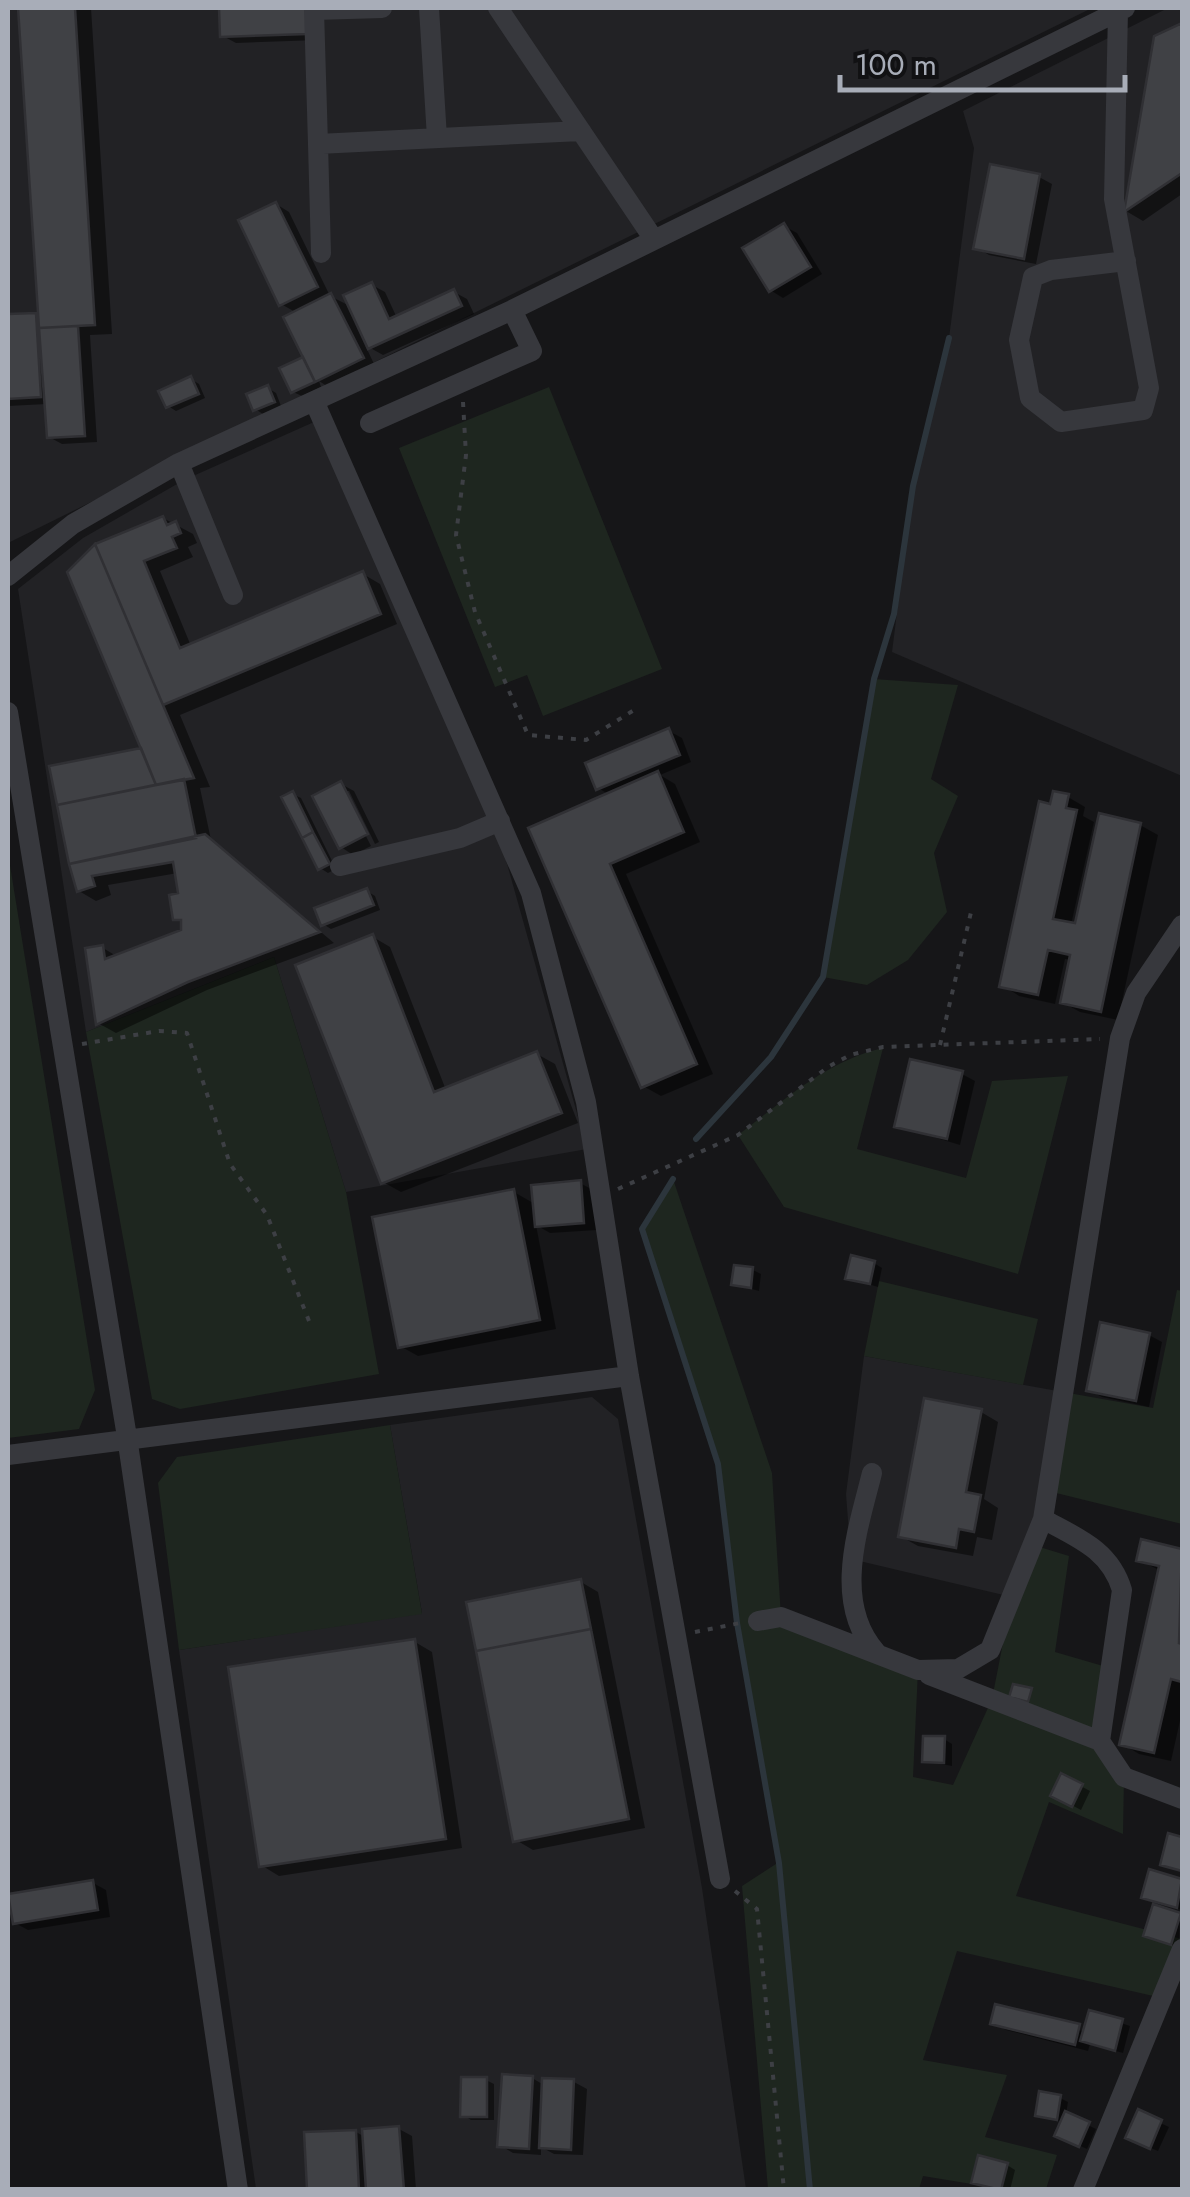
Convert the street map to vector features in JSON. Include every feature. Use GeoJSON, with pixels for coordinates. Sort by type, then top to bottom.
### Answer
{"type":"FeatureCollection","features":[{"type":"Feature","properties":{"kind":"street"},"geometry":{"type":"LineString","coordinates":[[321,253],[314,10],[382,8]]}},
{"type":"Feature","properties":{"kind":"street"},"geometry":{"type":"LineString","coordinates":[[429,8],[437,138]]}},
{"type":"Feature","properties":{"kind":"street"},"geometry":{"type":"LineString","coordinates":[[498,8],[653,238]]}},
{"type":"Feature","properties":{"kind":"street"},"geometry":{"type":"LineString","coordinates":[[8,576],[73,524],[179,463],[512,310],[1122,9],[1114,199],[1126,262],[1149,388],[1143,410],[1061,422],[1030,398],[1022,360],[1019,340],[1033,277],[1051,270],[1126,262]]}},
{"type":"Feature","properties":{"kind":"street"},"geometry":{"type":"LineString","coordinates":[[318,144],[581,131]]}},
{"type":"Feature","properties":{"kind":"street"},"geometry":{"type":"LineString","coordinates":[[370,423],[532,351],[512,310]]}},
{"type":"Feature","properties":{"kind":"street"},"geometry":{"type":"LineString","coordinates":[[315,403],[531,893],[586,1102],[629,1376],[720,1879]]}},
{"type":"Feature","properties":{"kind":"street"},"geometry":{"type":"LineString","coordinates":[[179,463],[233,595]]}},
{"type":"Feature","properties":{"kind":"street"},"geometry":{"type":"LineString","coordinates":[[8,712],[128,1437],[238,2190]]}},
{"type":"Feature","properties":{"kind":"street"},"geometry":{"type":"LineString","coordinates":[[340,866],[460,838],[500,821]]}},
{"type":"Feature","properties":{"kind":"street"},"geometry":{"type":"LineString","coordinates":[[918,1670],[958,1670],[990,1650],[1043,1520],[1120,1038],[1136,993],[1182,926]]}},
{"type":"Feature","properties":{"kind":"street"},"geometry":{"type":"LineString","coordinates":[[8,1454],[629,1376]]}},
{"type":"Feature","properties":{"kind":"street"},"geometry":{"type":"LineString","coordinates":[[872,1472],[850,1560],[856,1619],[864,1638],[878,1655]]}},
{"type":"Feature","properties":{"kind":"street"},"geometry":{"type":"LineString","coordinates":[[1043,1520],[1100,1550],[1116,1572],[1122,1590],[1100,1740]]}},
{"type":"Feature","properties":{"kind":"street"},"geometry":{"type":"LineString","coordinates":[[758,1621],[781,1618],[1100,1740],[1124,1777],[1182,1799]]}},
{"type":"Feature","properties":{"kind":"street"},"geometry":{"type":"LineString","coordinates":[[1083,2190],[1182,1949]]}},
{"type":"Feature","properties":{"kind":"path"},"geometry":{"type":"LineString","coordinates":[[462,382],[466,455],[456,535],[475,612],[528,735],[586,740],[634,710]]}},
{"type":"Feature","properties":{"kind":"path"},"geometry":{"type":"LineString","coordinates":[[940,1045],[972,908]]}},
{"type":"Feature","properties":{"kind":"path"},"geometry":{"type":"LineString","coordinates":[[63,1047],[159,1031],[187,1033],[230,1164],[267,1215],[311,1326]]}},
{"type":"Feature","properties":{"kind":"path"},"geometry":{"type":"LineString","coordinates":[[601,1197],[738,1135],[850,1056],[883,1048],[1120,1038]]}},
{"type":"Feature","properties":{"kind":"path"},"geometry":{"type":"LineString","coordinates":[[676,1637],[758,1621]]}},
{"type":"Feature","properties":{"kind":"path"},"geometry":{"type":"LineString","coordinates":[[720,1879],[757,1910],[784,2190]]}},
{"type":"Feature","properties":{"kind":"shaded area"},"geometry":{"type":"Polygon","coordinates":[[[8,8],[1092,8],[10,542],[8,8]]]}},
{"type":"Feature","properties":{"kind":"shaded area"},"geometry":{"type":"Polygon","coordinates":[[[1168,8],[1182,8],[1182,776],[892,652],[913,486],[949,338],[974,148],[963,111],[1168,8]]]}},
{"type":"Feature","properties":{"kind":"shaded area"},"geometry":{"type":"Polygon","coordinates":[[[549,387],[662,669],[543,716],[527,675],[495,687],[399,448],[549,387]]]}},
{"type":"Feature","properties":{"kind":"shaded area"},"geometry":{"type":"Polygon","coordinates":[[[314,422],[504,853],[587,1149],[346,1192],[274,957],[86,1032],[18,589],[83,538],[184,480],[314,422]]]}},
{"type":"Feature","properties":{"kind":"shaded area"},"geometry":{"type":"Polygon","coordinates":[[[874,679],[958,685],[931,779],[958,796],[934,853],[947,912],[908,960],[867,985],[823,977],[874,679]]]}},
{"type":"Feature","properties":{"kind":"shaded area"},"geometry":{"type":"Polygon","coordinates":[[[8,853],[95,1390],[79,1429],[8,1438],[8,853]]]}},
{"type":"Feature","properties":{"kind":"shaded area"},"geometry":{"type":"Polygon","coordinates":[[[274,957],[346,1192],[379,1374],[180,1409],[152,1399],[86,1032],[274,957]]]}},
{"type":"Feature","properties":{"kind":"shaded area"},"geometry":{"type":"Polygon","coordinates":[[[883,1048],[857,1149],[966,1178],[992,1081],[1068,1076],[1018,1274],[784,1207],[738,1135],[824,1072],[883,1048]]]}},
{"type":"Feature","properties":{"kind":"shaded area"},"geometry":{"type":"Polygon","coordinates":[[[673,1179],[772,1473],[781,1617],[918,1670],[913,1777],[953,1785],[992,1699],[1012,1597],[1033,1545],[1069,1556],[1055,1652],[1110,1668],[1100,1740],[1124,1777],[1123,1834],[1049,1802],[1016,1896],[1182,1939],[1162,1998],[957,1951],[923,2060],[1007,2075],[985,2137],[1057,2155],[1046,2189],[1002,2189],[923,2176],[919,2189],[768,2189],[742,1886],[779,1862],[737,1623],[718,1464],[642,1229],[673,1179]]]}},
{"type":"Feature","properties":{"kind":"shaded area"},"geometry":{"type":"Polygon","coordinates":[[[879,1281],[1038,1319],[1023,1385],[864,1356],[879,1281]]]}},
{"type":"Feature","properties":{"kind":"shaded area"},"geometry":{"type":"Polygon","coordinates":[[[1177,1290],[1182,1291],[1182,1524],[1048,1491],[1063,1392],[1153,1408],[1177,1290]]]}},
{"type":"Feature","properties":{"kind":"shaded area"},"geometry":{"type":"Polygon","coordinates":[[[864,1356],[1063,1392],[1043,1519],[1012,1597],[851,1559],[846,1494],[864,1356]]]}},
{"type":"Feature","properties":{"kind":"shaded area"},"geometry":{"type":"Polygon","coordinates":[[[592,1397],[618,1419],[702,1888],[746,2189],[256,2189],[179,1650],[422,1613],[390,1425],[592,1397]]]}},
{"type":"Feature","properties":{"kind":"shaded area"},"geometry":{"type":"Polygon","coordinates":[[[390,1425],[422,1614],[179,1650],[158,1483],[177,1457],[390,1425]]]}},
{"type":"Feature","properties":{"kind":"building"},"geometry":{"type":"Polygon","coordinates":[[[18,8],[75,8],[95,325],[39,328],[18,8]]]}},
{"type":"Feature","properties":{"kind":"building"},"geometry":{"type":"Polygon","coordinates":[[[219,8],[306,8],[307,34],[220,37],[219,8]]]}},
{"type":"Feature","properties":{"kind":"building"},"geometry":{"type":"Polygon","coordinates":[[[1182,23],[1182,173],[1124,212],[1154,36],[1182,23]]]}},
{"type":"Feature","properties":{"kind":"building"},"geometry":{"type":"Polygon","coordinates":[[[990,164],[1040,174],[1024,259],[973,249],[990,164]]]}},
{"type":"Feature","properties":{"kind":"building"},"geometry":{"type":"Polygon","coordinates":[[[276,202],[318,287],[279,306],[238,220],[276,202]]]}},
{"type":"Feature","properties":{"kind":"building"},"geometry":{"type":"Polygon","coordinates":[[[784,223],[811,267],[769,292],[742,248],[784,223]]]}},
{"type":"Feature","properties":{"kind":"building"},"geometry":{"type":"Polygon","coordinates":[[[372,282],[389,319],[454,289],[462,306],[368,349],[343,295],[372,282]]]}},
{"type":"Feature","properties":{"kind":"building"},"geometry":{"type":"Polygon","coordinates":[[[331,293],[364,358],[315,382],[283,317],[331,293]]]}},
{"type":"Feature","properties":{"kind":"building"},"geometry":{"type":"Polygon","coordinates":[[[36,313],[41,397],[8,399],[8,314],[36,313]]]}},
{"type":"Feature","properties":{"kind":"building"},"geometry":{"type":"Polygon","coordinates":[[[78,326],[85,436],[47,438],[39,328],[78,326]]]}},
{"type":"Feature","properties":{"kind":"building"},"geometry":{"type":"Polygon","coordinates":[[[303,357],[315,382],[291,393],[279,368],[303,357]]]}},
{"type":"Feature","properties":{"kind":"building"},"geometry":{"type":"Polygon","coordinates":[[[191,376],[199,394],[166,408],[158,391],[191,376]]]}},
{"type":"Feature","properties":{"kind":"building"},"geometry":{"type":"Polygon","coordinates":[[[268,385],[275,402],[253,411],[246,394],[268,385]]]}},
{"type":"Feature","properties":{"kind":"building"},"geometry":{"type":"Polygon","coordinates":[[[163,516],[167,525],[176,521],[181,533],[172,537],[177,548],[144,561],[180,648],[363,571],[381,614],[163,705],[95,544],[163,516]]]}},
{"type":"Feature","properties":{"kind":"building"},"geometry":{"type":"Polygon","coordinates":[[[95,544],[194,778],[156,785],[67,572],[95,544]]]}},
{"type":"Feature","properties":{"kind":"building"},"geometry":{"type":"Polygon","coordinates":[[[669,728],[680,755],[596,790],[585,763],[669,728]]]}},
{"type":"Feature","properties":{"kind":"building"},"geometry":{"type":"Polygon","coordinates":[[[141,748],[156,785],[57,805],[49,766],[141,748]]]}},
{"type":"Feature","properties":{"kind":"building"},"geometry":{"type":"Polygon","coordinates":[[[658,771],[684,832],[610,864],[697,1064],[641,1088],[528,828],[658,771]]]}},
{"type":"Feature","properties":{"kind":"building"},"geometry":{"type":"Polygon","coordinates":[[[184,779],[196,838],[69,864],[57,805],[184,779]]]}},
{"type":"Feature","properties":{"kind":"building"},"geometry":{"type":"Polygon","coordinates":[[[341,781],[368,834],[339,849],[312,796],[341,781]]]}},
{"type":"Feature","properties":{"kind":"building"},"geometry":{"type":"Polygon","coordinates":[[[293,791],[313,832],[302,838],[281,797],[293,791]]]}},
{"type":"Feature","properties":{"kind":"building"},"geometry":{"type":"Polygon","coordinates":[[[1053,791],[1069,794],[1066,808],[1077,810],[1053,919],[1075,923],[1099,813],[1141,823],[1101,1012],[1060,1003],[1070,955],[1048,950],[1038,995],[999,987],[1039,801],[1050,804],[1053,791]]]}},
{"type":"Feature","properties":{"kind":"building"},"geometry":{"type":"Polygon","coordinates":[[[313,832],[330,864],[318,870],[302,838],[313,832]]]}},
{"type":"Feature","properties":{"kind":"building"},"geometry":{"type":"Polygon","coordinates":[[[205,834],[320,932],[188,982],[96,1025],[85,948],[103,945],[105,959],[181,930],[181,920],[173,920],[169,895],[178,893],[173,862],[92,876],[95,886],[77,892],[69,864],[205,834]]]}},
{"type":"Feature","properties":{"kind":"building"},"geometry":{"type":"Polygon","coordinates":[[[367,888],[374,905],[321,926],[314,908],[367,888]]]}},
{"type":"Feature","properties":{"kind":"building"},"geometry":{"type":"Polygon","coordinates":[[[373,934],[434,1092],[537,1051],[562,1113],[381,1184],[295,965],[373,934]]]}},
{"type":"Feature","properties":{"kind":"building"},"geometry":{"type":"Polygon","coordinates":[[[910,1059],[963,1071],[947,1139],[894,1127],[910,1059]]]}},
{"type":"Feature","properties":{"kind":"building"},"geometry":{"type":"Polygon","coordinates":[[[581,1180],[584,1223],[535,1227],[531,1185],[581,1180]]]}},
{"type":"Feature","properties":{"kind":"building"},"geometry":{"type":"Polygon","coordinates":[[[514,1189],[540,1320],[398,1348],[372,1217],[514,1189]]]}},
{"type":"Feature","properties":{"kind":"building"},"geometry":{"type":"Polygon","coordinates":[[[851,1255],[875,1261],[870,1284],[845,1279],[851,1255]]]}},
{"type":"Feature","properties":{"kind":"building"},"geometry":{"type":"Polygon","coordinates":[[[734,1265],[753,1267],[751,1288],[731,1285],[734,1265]]]}},
{"type":"Feature","properties":{"kind":"building"},"geometry":{"type":"Polygon","coordinates":[[[1100,1322],[1150,1333],[1136,1401],[1086,1391],[1100,1322]]]}},
{"type":"Feature","properties":{"kind":"building"},"geometry":{"type":"Polygon","coordinates":[[[924,1398],[982,1409],[966,1492],[981,1495],[974,1532],[959,1529],[956,1548],[898,1537],[924,1398]]]}},
{"type":"Feature","properties":{"kind":"building"},"geometry":{"type":"Polygon","coordinates":[[[1141,1539],[1182,1549],[1182,1682],[1171,1679],[1154,1753],[1119,1745],[1159,1566],[1136,1561],[1141,1539]]]}},
{"type":"Feature","properties":{"kind":"building"},"geometry":{"type":"Polygon","coordinates":[[[581,1579],[591,1629],[476,1651],[466,1602],[581,1579]]]}},
{"type":"Feature","properties":{"kind":"building"},"geometry":{"type":"Polygon","coordinates":[[[591,1629],[629,1819],[513,1842],[476,1651],[591,1629]]]}},
{"type":"Feature","properties":{"kind":"building"},"geometry":{"type":"Polygon","coordinates":[[[415,1639],[446,1839],[259,1867],[228,1667],[415,1639]]]}},
{"type":"Feature","properties":{"kind":"building"},"geometry":{"type":"Polygon","coordinates":[[[1013,1684],[1032,1688],[1028,1702],[1009,1697],[1013,1684]]]}},
{"type":"Feature","properties":{"kind":"building"},"geometry":{"type":"Polygon","coordinates":[[[923,1736],[945,1736],[944,1763],[922,1762],[923,1736]]]}},
{"type":"Feature","properties":{"kind":"building"},"geometry":{"type":"Polygon","coordinates":[[[1061,1773],[1083,1784],[1072,1807],[1050,1796],[1061,1773]]]}},
{"type":"Feature","properties":{"kind":"building"},"geometry":{"type":"Polygon","coordinates":[[[1168,1833],[1182,1837],[1182,1871],[1160,1865],[1168,1833]]]}},
{"type":"Feature","properties":{"kind":"building"},"geometry":{"type":"Polygon","coordinates":[[[1149,1869],[1182,1879],[1177,1908],[1141,1898],[1149,1869]]]}},
{"type":"Feature","properties":{"kind":"building"},"geometry":{"type":"Polygon","coordinates":[[[93,1880],[98,1910],[13,1924],[8,1894],[93,1880]]]}},
{"type":"Feature","properties":{"kind":"building"},"geometry":{"type":"Polygon","coordinates":[[[1153,1904],[1181,1913],[1171,1945],[1143,1936],[1153,1904]]]}},
{"type":"Feature","properties":{"kind":"building"},"geometry":{"type":"Polygon","coordinates":[[[995,2004],[1080,2024],[1075,2045],[990,2024],[995,2004]]]}},
{"type":"Feature","properties":{"kind":"building"},"geometry":{"type":"Polygon","coordinates":[[[1089,2010],[1123,2019],[1115,2051],[1080,2041],[1089,2010]]]}},
{"type":"Feature","properties":{"kind":"building"},"geometry":{"type":"Polygon","coordinates":[[[502,2074],[533,2076],[529,2149],[497,2147],[502,2074]]]}},
{"type":"Feature","properties":{"kind":"building"},"geometry":{"type":"Polygon","coordinates":[[[461,2077],[487,2077],[487,2117],[460,2117],[461,2077]]]}},
{"type":"Feature","properties":{"kind":"building"},"geometry":{"type":"Polygon","coordinates":[[[542,2078],[574,2079],[571,2150],[539,2148],[542,2078]]]}},
{"type":"Feature","properties":{"kind":"building"},"geometry":{"type":"Polygon","coordinates":[[[1039,2091],[1061,2095],[1057,2120],[1035,2116],[1039,2091]]]}},
{"type":"Feature","properties":{"kind":"building"},"geometry":{"type":"Polygon","coordinates":[[[1138,2109],[1162,2120],[1150,2149],[1125,2138],[1138,2109]]]}},
{"type":"Feature","properties":{"kind":"building"},"geometry":{"type":"Polygon","coordinates":[[[1065,2111],[1090,2122],[1079,2147],[1054,2136],[1065,2111]]]}},
{"type":"Feature","properties":{"kind":"building"},"geometry":{"type":"Polygon","coordinates":[[[399,2126],[404,2190],[366,2190],[362,2129],[399,2126]]]}},
{"type":"Feature","properties":{"kind":"building"},"geometry":{"type":"Polygon","coordinates":[[[356,2130],[359,2190],[307,2190],[304,2132],[356,2130]]]}},
{"type":"Feature","properties":{"kind":"building"},"geometry":{"type":"Polygon","coordinates":[[[978,2155],[1008,2163],[1001,2190],[971,2183],[978,2155]]]}},
{"type":"Feature","properties":{"kind":"waterway"},"geometry":{"type":"LineString","coordinates":[[696,1139],[771,1057],[823,977],[874,679],[894,614],[913,486],[949,338]]}},
{"type":"Feature","properties":{"kind":"waterway"},"geometry":{"type":"LineString","coordinates":[[673,1179],[642,1229],[718,1464],[737,1623],[779,1863],[810,2190]]}}]}
